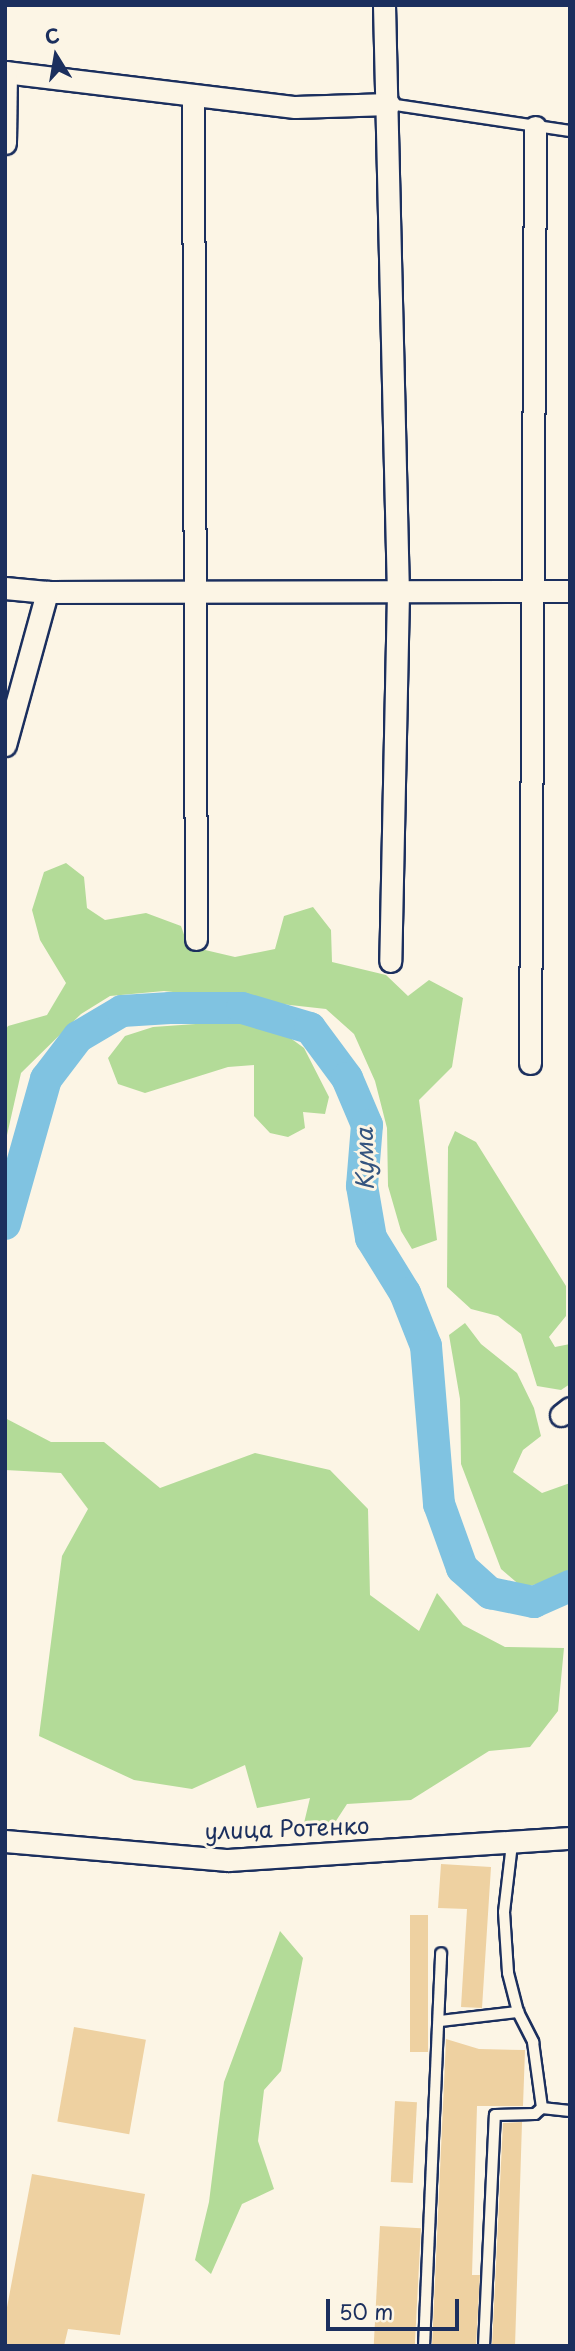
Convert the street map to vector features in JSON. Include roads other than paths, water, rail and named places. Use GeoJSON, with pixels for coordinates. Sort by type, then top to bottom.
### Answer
{"type":"FeatureCollection","features":[{"type":"Feature","properties":{"kind":"street"},"geometry":{"type":"LineString","coordinates":[[384,5],[389,104],[398,593],[390,961]]}},
{"type":"Feature","properties":{"kind":"street"},"geometry":{"type":"LineString","coordinates":[[5,143],[6,72],[295,107],[389,104]]}},
{"type":"Feature","properties":{"kind":"street"},"geometry":{"type":"LineString","coordinates":[[193,95],[198,592],[196,939]]}},
{"type":"Feature","properties":{"kind":"street"},"geometry":{"type":"LineString","coordinates":[[530,1063],[535,127]]}},
{"type":"Feature","properties":{"kind":"street"},"geometry":{"type":"LineString","coordinates":[[5,588],[47,592],[570,591]]}},
{"type":"Feature","properties":{"kind":"street"},"geometry":{"type":"LineString","coordinates":[[5,745],[47,592]]}},
{"type":"Feature","properties":{"kind":"street","name":"улица Ротенко"},"geometry":{"type":"LineString","coordinates":[[5,1841],[228,1860],[512,1844],[570,1838]]}},
{"type":"Feature","properties":{"kind":"lane"},"geometry":{"type":"LineString","coordinates":[[389,104],[570,131]]}},
{"type":"Feature","properties":{"kind":"lane"},"geometry":{"type":"LineString","coordinates":[[512,1844],[504,1912],[508,1973],[518,2012],[533,2042],[542,2108]]}},
{"type":"Feature","properties":{"kind":"lane"},"geometry":{"type":"LineString","coordinates":[[424,2346],[441,2021],[441,1953]]}},
{"type":"Feature","properties":{"kind":"lane"},"geometry":{"type":"LineString","coordinates":[[441,2021],[518,2012]]}},
{"type":"Feature","properties":{"kind":"lane"},"geometry":{"type":"LineString","coordinates":[[542,2108],[570,2111]]}},
{"type":"Feature","properties":{"kind":"lane"},"geometry":{"type":"LineString","coordinates":[[484,2346],[495,2115],[535,2115],[542,2108]]}},
{"type":"Feature","properties":{"kind":"waterway","name":"Кума"},"geometry":{"type":"LineString","coordinates":[[5,1224],[46,1079],[78,1037],[122,1011],[170,1008],[242,1008],[310,1028],[347,1078],[367,1125],[362,1186],[371,1238],[405,1293],[426,1346],[439,1504],[462,1568],[490,1593],[534,1602],[570,1586]]}}]}
